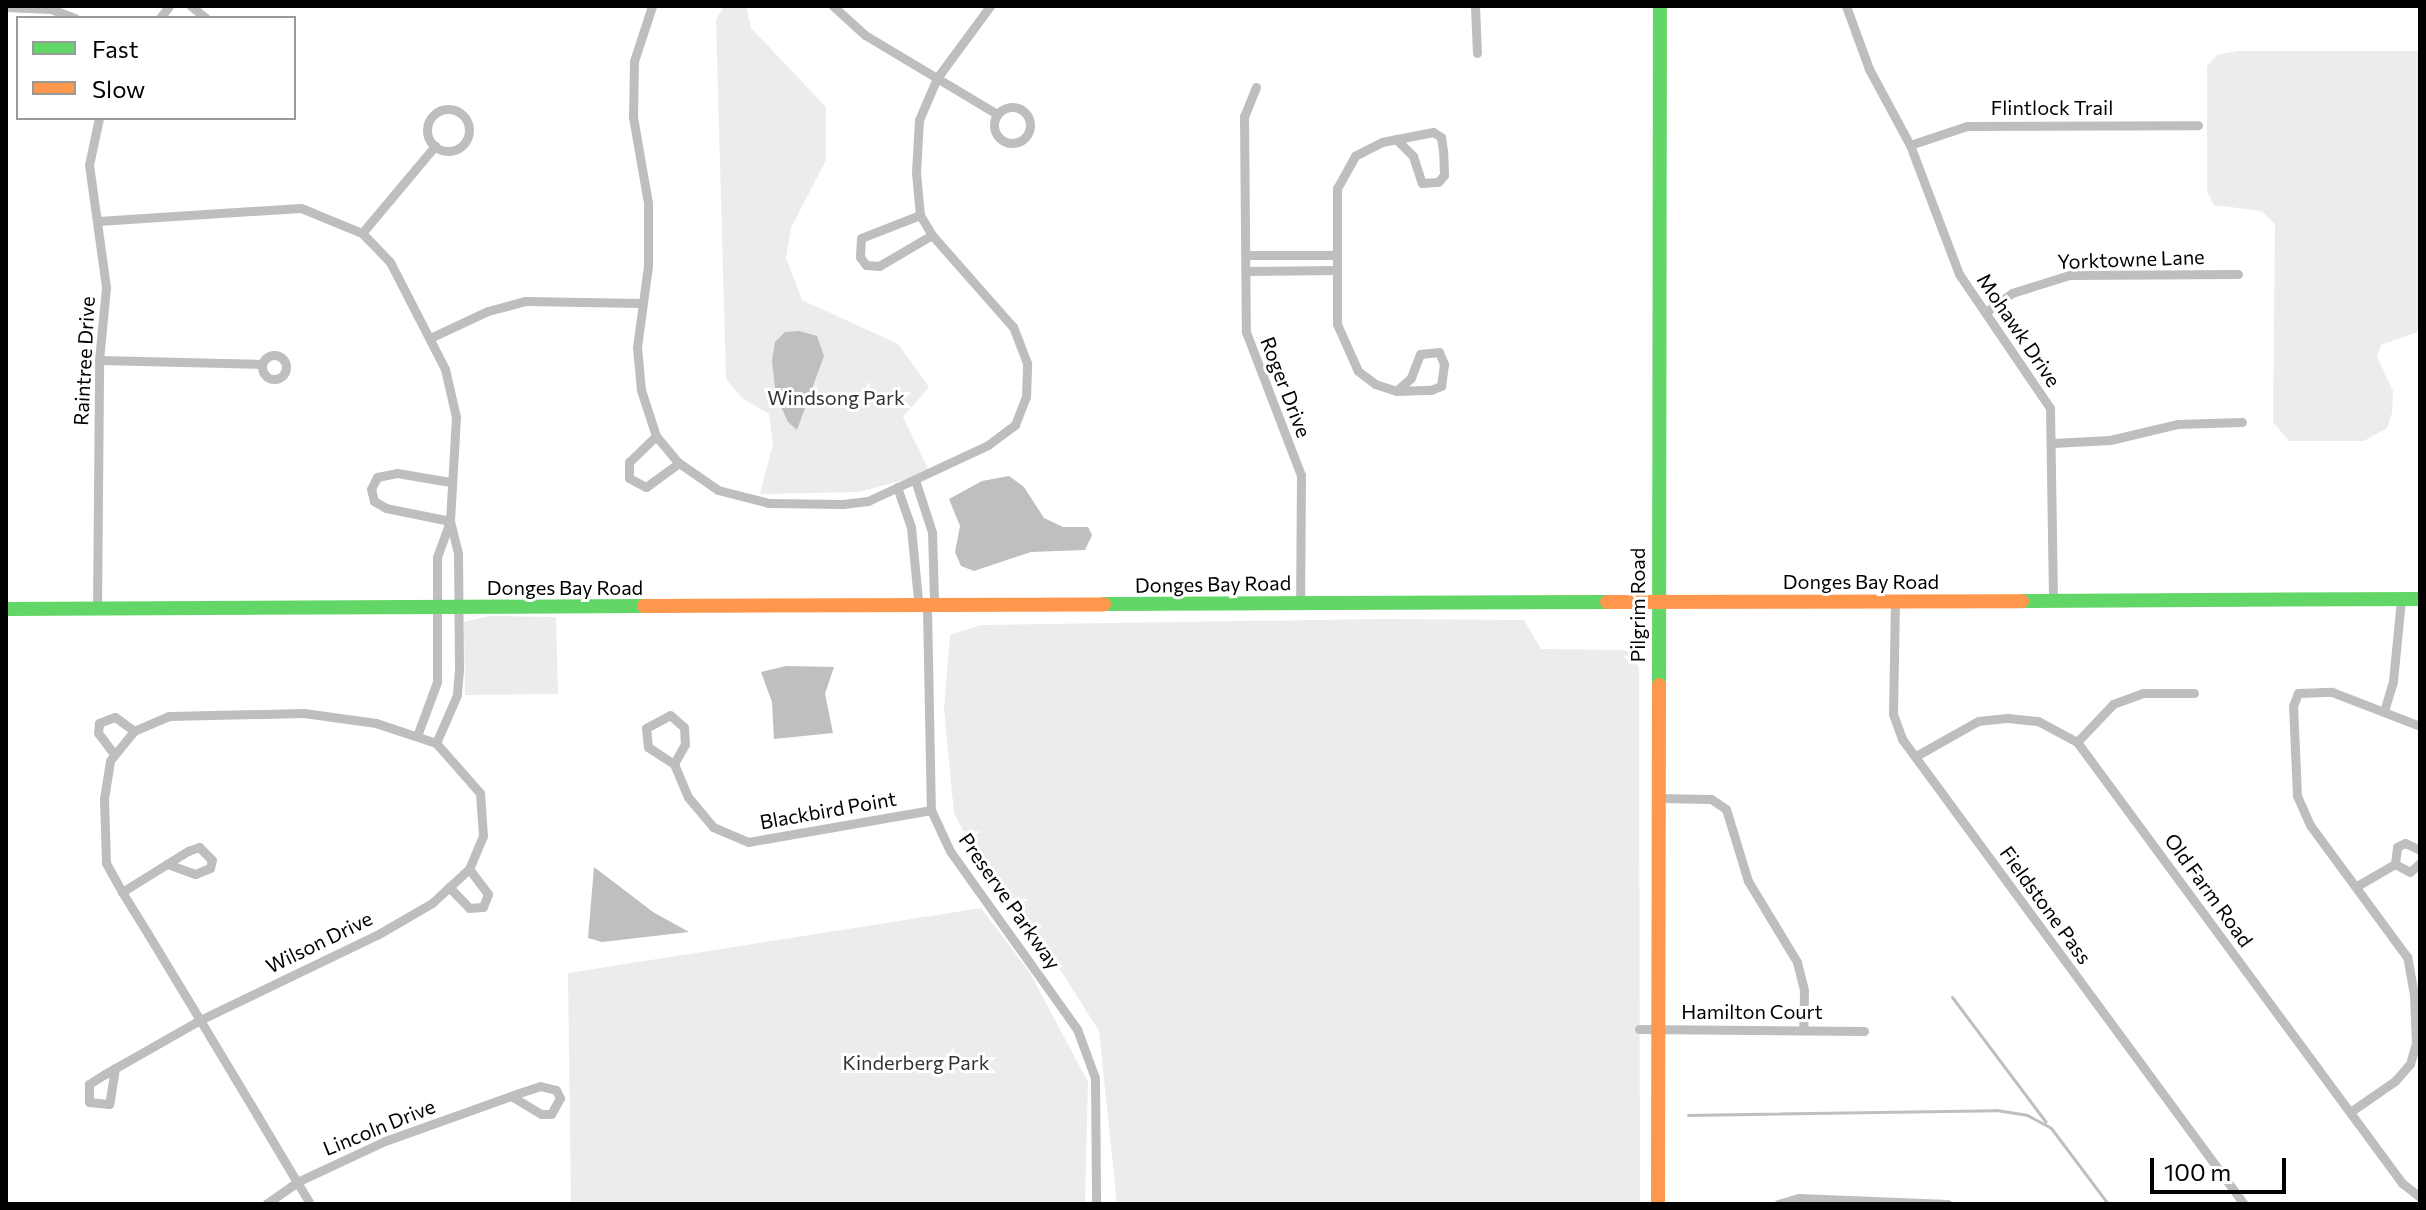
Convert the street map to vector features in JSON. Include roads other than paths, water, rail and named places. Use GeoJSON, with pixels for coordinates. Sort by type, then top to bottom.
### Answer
{"type":"FeatureCollection","features":[{"type":"Feature","properties":{"kind":"street"},"geometry":{"type":"LineString","coordinates":[[652,6],[634,61],[633,117],[648,203],[648,266],[637,347],[641,390],[656,436],[679,463],[718,490],[769,503],[843,504],[868,501],[988,445],[1015,425],[1026,397],[1027,363],[1013,327],[932,235],[920,215],[916,173],[919,120],[937,78],[990,6]]}},
{"type":"Feature","properties":{"kind":"street"},"geometry":{"type":"LineString","coordinates":[[833,6],[865,35],[997,114]]}},
{"type":"Feature","properties":{"kind":"street"},"geometry":{"type":"LineString","coordinates":[[1475,6],[1477,53]]}},
{"type":"Feature","properties":{"kind":"street","name":"Pilgrim Road"},"geometry":{"type":"LineString","coordinates":[[1658,1204],[1660,6]]}},
{"type":"Feature","properties":{"kind":"street","name":"Mohawk Drive"},"geometry":{"type":"LineString","coordinates":[[1846,6],[1869,69],[1910,145],[1959,274],[2050,408],[2053,443],[2053,600]]}},
{"type":"Feature","properties":{"kind":"street"},"geometry":{"type":"LineString","coordinates":[[6,7],[51,9],[70,16]]}},
{"type":"Feature","properties":{"kind":"street","name":"Roger Drive"},"geometry":{"type":"LineString","coordinates":[[1256,87],[1244,116],[1246,332],[1301,475],[1300,603]]}},
{"type":"Feature","properties":{"kind":"street"},"geometry":{"type":"LineString","coordinates":[[1008,107],[1025,112],[1030,123],[1027,136],[1012,143],[1001,139],[995,130],[997,114],[1008,107]]}},
{"type":"Feature","properties":{"kind":"street"},"geometry":{"type":"LineString","coordinates":[[450,109],[462,115],[468,134],[461,146],[448,151],[435,146],[427,128],[432,117],[450,109]]}},
{"type":"Feature","properties":{"kind":"street","name":"Raintree Drive"},"geometry":{"type":"LineString","coordinates":[[97,609],[99,360],[106,287],[89,165],[99,120]]}},
{"type":"Feature","properties":{"kind":"street","name":"Flintlock Trail"},"geometry":{"type":"LineString","coordinates":[[1910,145],[1967,126],[2198,125]]}},
{"type":"Feature","properties":{"kind":"street"},"geometry":{"type":"LineString","coordinates":[[1396,139],[1413,156],[1422,183],[1438,182],[1444,175],[1441,137],[1433,132],[1396,139],[1355,156],[1337,188],[1337,324],[1358,371],[1375,384],[1396,391],[1441,386],[1444,364],[1439,352],[1420,354],[1411,378],[1396,391]]}},
{"type":"Feature","properties":{"kind":"street"},"geometry":{"type":"LineString","coordinates":[[362,233],[435,146]]}},
{"type":"Feature","properties":{"kind":"street"},"geometry":{"type":"LineString","coordinates":[[98,221],[301,208],[362,233],[390,262],[430,338],[453,393],[450,521],[458,553],[457,695],[436,743],[376,723],[304,713],[169,716],[134,731],[114,754],[104,799],[106,863],[310,1204]]}},
{"type":"Feature","properties":{"kind":"street"},"geometry":{"type":"LineString","coordinates":[[920,215],[861,238],[860,257],[866,265],[879,266],[932,235]]}},
{"type":"Feature","properties":{"kind":"street"},"geometry":{"type":"LineString","coordinates":[[1245,255],[1337,255]]}},
{"type":"Feature","properties":{"kind":"street"},"geometry":{"type":"LineString","coordinates":[[1246,271],[1337,270]]}},
{"type":"Feature","properties":{"kind":"street","name":"Yorktowne Lane"},"geometry":{"type":"LineString","coordinates":[[1986,312],[2012,293],[2069,275],[2238,274]]}},
{"type":"Feature","properties":{"kind":"street"},"geometry":{"type":"LineString","coordinates":[[430,338],[488,311],[525,301],[641,303]]}},
{"type":"Feature","properties":{"kind":"street"},"geometry":{"type":"LineString","coordinates":[[99,360],[262,364]]}},
{"type":"Feature","properties":{"kind":"street"},"geometry":{"type":"LineString","coordinates":[[2053,443],[2110,440],[2177,424],[2242,422]]}},
{"type":"Feature","properties":{"kind":"street"},"geometry":{"type":"LineString","coordinates":[[656,436],[629,462],[629,478],[646,487],[679,463]]}},
{"type":"Feature","properties":{"kind":"street"},"geometry":{"type":"LineString","coordinates":[[450,482],[397,473],[377,477],[371,489],[374,501],[386,508],[450,521]]}},
{"type":"Feature","properties":{"kind":"street"},"geometry":{"type":"LineString","coordinates":[[897,487],[911,527],[918,600],[927,608],[934,600],[932,532],[915,480]]}},
{"type":"Feature","properties":{"kind":"street"},"geometry":{"type":"LineString","coordinates":[[417,736],[437,682],[437,557],[450,521]]}},
{"type":"Feature","properties":{"kind":"street"},"geometry":{"type":"LineString","coordinates":[[2384,711],[2393,681],[2401,599]]}},
{"type":"Feature","properties":{"kind":"street","name":"Donges Bay Road"},"geometry":{"type":"LineString","coordinates":[[6,609],[927,608],[1300,603],[2420,599]]}},
{"type":"Feature","properties":{"kind":"street","name":"Fieldstone Pass"},"geometry":{"type":"LineString","coordinates":[[1895,601],[1893,714],[1916,756],[2244,1204]]}},
{"type":"Feature","properties":{"kind":"street","name":"Preserve Parkway"},"geometry":{"type":"LineString","coordinates":[[927,608],[931,810],[950,851],[1077,1029],[1095,1078],[1096,1204]]}},
{"type":"Feature","properties":{"kind":"street"},"geometry":{"type":"LineString","coordinates":[[2353,1110],[2395,1081],[2410,1064],[2416,1043],[2407,957],[2310,825],[2297,796],[2293,706],[2298,693],[2332,692],[2420,726]]}},
{"type":"Feature","properties":{"kind":"street"},"geometry":{"type":"LineString","coordinates":[[2077,742],[2113,704],[2143,693],[2194,693]]}},
{"type":"Feature","properties":{"kind":"street","name":"Blackbird Point"},"geometry":{"type":"LineString","coordinates":[[674,764],[685,744],[684,727],[670,715],[646,728],[648,747],[674,764],[699,814],[728,836],[748,842],[931,810]]}},
{"type":"Feature","properties":{"kind":"street"},"geometry":{"type":"LineString","coordinates":[[114,754],[98,733],[99,723],[115,717],[134,731]]}},
{"type":"Feature","properties":{"kind":"street","name":"Old Farm Road"},"geometry":{"type":"LineString","coordinates":[[1916,756],[1978,721],[2008,718],[2038,721],[2077,742],[2353,1110],[2402,1183],[2420,1197]]}},
{"type":"Feature","properties":{"kind":"street","name":"Wilson Drive"},"geometry":{"type":"LineString","coordinates":[[115,1068],[200,1020],[377,935],[449,887],[469,869],[483,836],[480,793],[461,765],[436,743]]}},
{"type":"Feature","properties":{"kind":"street"},"geometry":{"type":"LineString","coordinates":[[1658,798],[1711,799],[1726,809],[1748,881],[1797,962],[1804,990],[1803,1029]]}},
{"type":"Feature","properties":{"kind":"street"},"geometry":{"type":"LineString","coordinates":[[2395,864],[2397,847],[2405,843],[2420,850]]}},
{"type":"Feature","properties":{"kind":"street"},"geometry":{"type":"LineString","coordinates":[[2395,864],[2410,872],[2420,863]]}},
{"type":"Feature","properties":{"kind":"street"},"geometry":{"type":"LineString","coordinates":[[122,892],[167,864]]}},
{"type":"Feature","properties":{"kind":"street"},"geometry":{"type":"LineString","coordinates":[[2357,886],[2395,864]]}},
{"type":"Feature","properties":{"kind":"street"},"geometry":{"type":"LineString","coordinates":[[449,887],[469,908],[483,907],[488,894],[469,869]]}},
{"type":"Feature","properties":{"kind":"street","name":"Hamilton Court"},"geometry":{"type":"LineString","coordinates":[[1639,1029],[1864,1031]]}},
{"type":"Feature","properties":{"kind":"street","name":"Lincoln Drive"},"geometry":{"type":"LineString","coordinates":[[266,1204],[297,1182],[385,1141],[511,1096],[549,1086],[560,1098],[551,1114],[541,1114],[511,1096]]}},
{"type":"Feature","properties":{"kind":"street"},"geometry":{"type":"LineString","coordinates":[[1778,1204],[1799,1198],[1948,1204]]}},
{"type":"Feature","properties":{"kind":"waterway"},"geometry":{"type":"LineString","coordinates":[[1952,997],[2046,1122]]}},
{"type":"Feature","properties":{"kind":"waterway"},"geometry":{"type":"LineString","coordinates":[[1688,1115],[1996,1110],[2027,1115],[2050,1127]]}},
{"type":"Feature","properties":{"kind":"waterway"},"geometry":{"type":"LineString","coordinates":[[2051,1128],[2108,1204]]}},
{"type":"Feature","properties":{"kind":"park label","name":"Windsong Park"},"geometry":{"type":"Point","coordinates":[836,397]}},
{"type":"Feature","properties":{"kind":"park label","name":"Kinderberg Park"},"geometry":{"type":"Point","coordinates":[916,1062]}}]}
